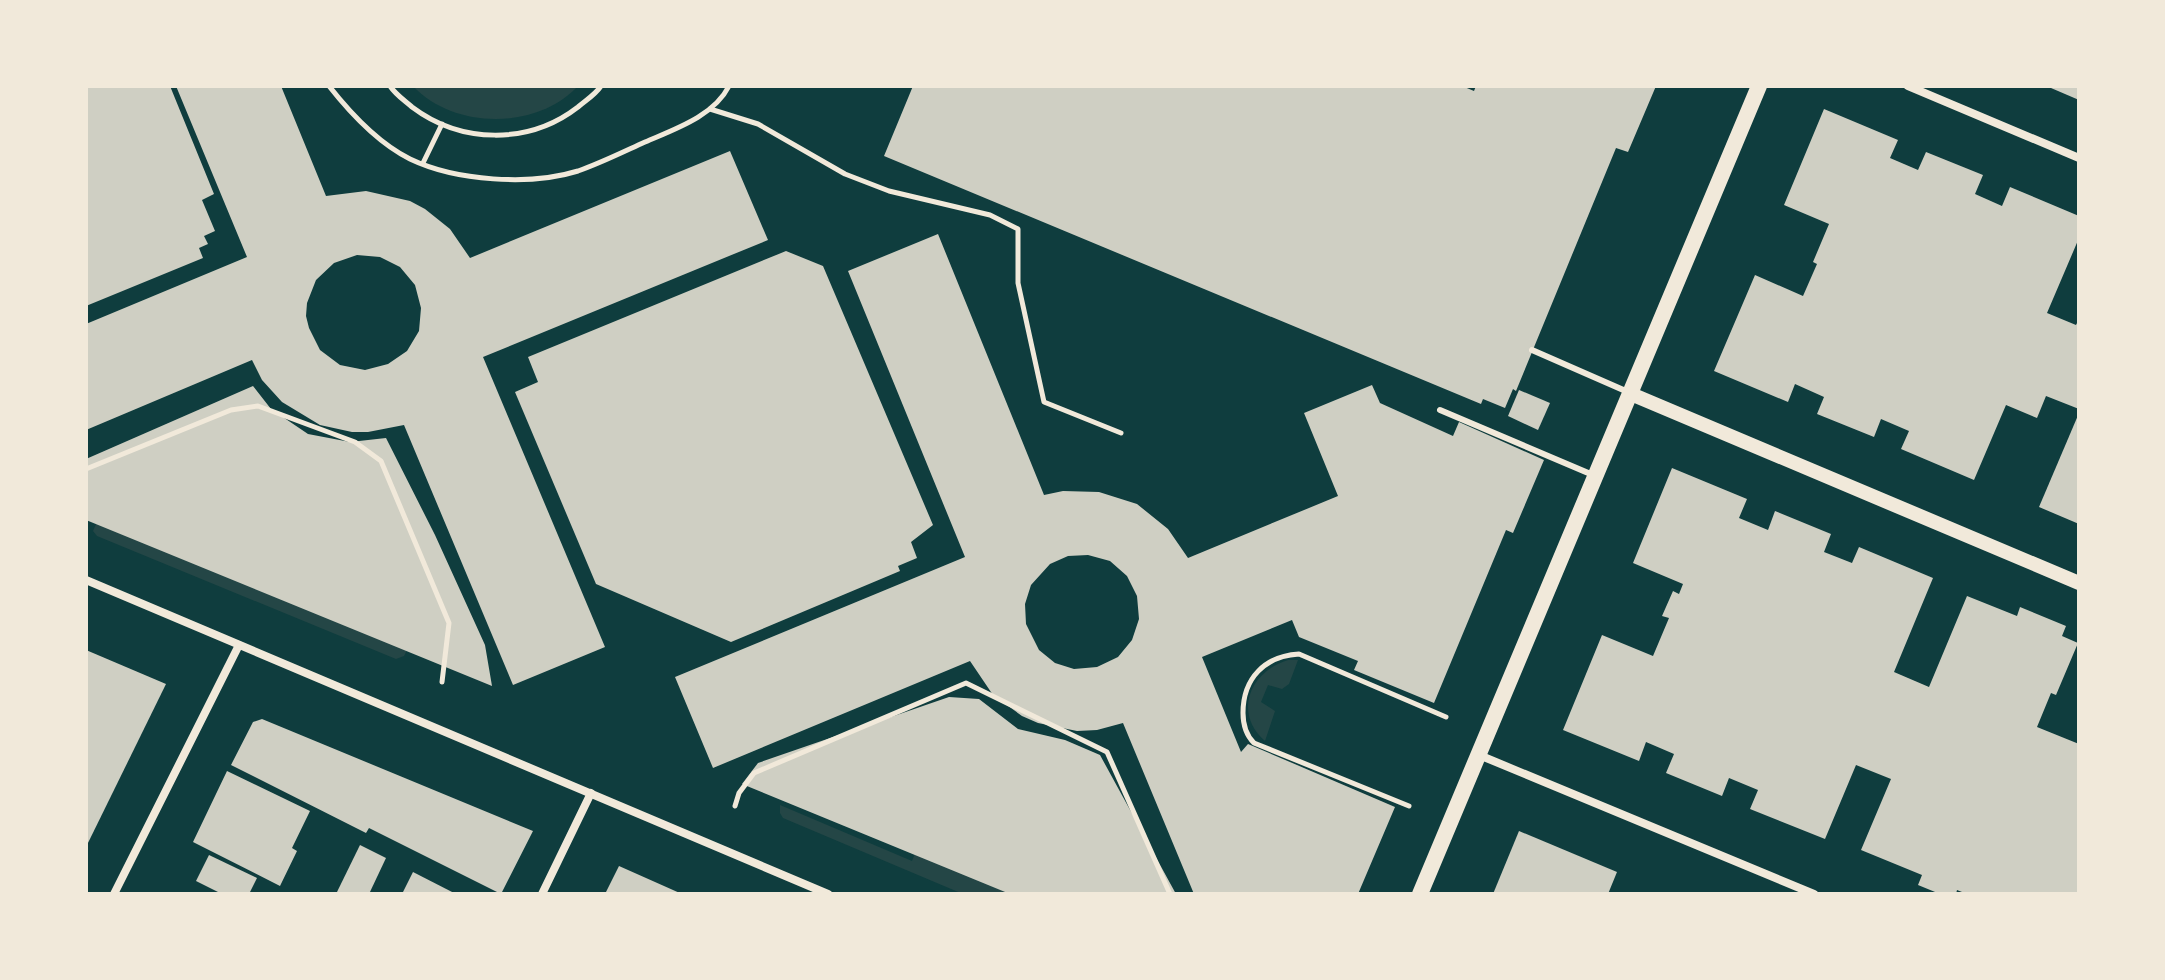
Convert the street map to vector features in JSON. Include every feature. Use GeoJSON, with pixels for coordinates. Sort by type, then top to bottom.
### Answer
{"type":"FeatureCollection","features":[{"type":"Feature","properties":{"kind":"main road"},"geometry":{"type":"LineString","coordinates":[[1420,894],[1759,86]]}},
{"type":"Feature","properties":{"kind":"street"},"geometry":{"type":"LineString","coordinates":[[1908,86],[2079,158]]}},
{"type":"Feature","properties":{"kind":"street"},"geometry":{"type":"LineString","coordinates":[[1631,394],[2079,583]]}},
{"type":"Feature","properties":{"kind":"street"},"geometry":{"type":"LineString","coordinates":[[86,580],[828,894]]}},
{"type":"Feature","properties":{"kind":"street"},"geometry":{"type":"LineString","coordinates":[[114,894],[239,645]]}},
{"type":"Feature","properties":{"kind":"street"},"geometry":{"type":"LineString","coordinates":[[1479,755],[1814,894]]}},
{"type":"Feature","properties":{"kind":"street"},"geometry":{"type":"LineString","coordinates":[[542,894],[591,793]]}},
{"type":"Feature","properties":{"kind":"lane"},"geometry":{"type":"LineString","coordinates":[[1532,350],[1631,394]]}},
{"type":"Feature","properties":{"kind":"lane"},"geometry":{"type":"LineString","coordinates":[[1440,410],[1596,476]]}},
{"type":"Feature","properties":{"kind":"path"},"geometry":{"type":"LineString","coordinates":[[329,86],[351,113],[410,159],[444,171],[529,180],[577,171],[683,125],[720,102],[729,86]]}},
{"type":"Feature","properties":{"kind":"path"},"geometry":{"type":"LineString","coordinates":[[390,86],[394,93],[431,121],[474,135],[519,135],[561,119],[601,86]]}},
{"type":"Feature","properties":{"kind":"path"},"geometry":{"type":"LineString","coordinates":[[710,109],[758,124],[845,174],[889,191],[990,215],[1018,229],[1018,283],[1044,402],[1121,433]]}},
{"type":"Feature","properties":{"kind":"path"},"geometry":{"type":"LineString","coordinates":[[423,163],[442,124]]}},
{"type":"Feature","properties":{"kind":"path"},"geometry":{"type":"LineString","coordinates":[[86,469],[231,410],[258,406],[355,442],[381,461],[449,623],[442,682]]}},
{"type":"Feature","properties":{"kind":"path"},"geometry":{"type":"LineString","coordinates":[[1409,806],[1254,743],[1245,728],[1243,717],[1247,687],[1253,676],[1271,660],[1299,654],[1446,717]]}},
{"type":"Feature","properties":{"kind":"path"},"geometry":{"type":"LineString","coordinates":[[735,806],[739,793],[754,773],[966,683],[1107,752],[1170,894]]}},
{"type":"Feature","properties":{"kind":"shaded area"},"geometry":{"type":"Polygon","coordinates":[[[413,86],[578,86],[541,111],[496,119],[450,111],[413,86]]]}},
{"type":"Feature","properties":{"kind":"shaded area"},"geometry":{"type":"Polygon","coordinates":[[[100,515],[407,650],[404,656],[396,659],[97,536],[93,531],[100,515]]]}},
{"type":"Feature","properties":{"kind":"shaded area"},"geometry":{"type":"Polygon","coordinates":[[[1288,660],[1298,660],[1289,684],[1282,689],[1268,685],[1261,702],[1275,711],[1265,741],[1249,718],[1250,694],[1264,673],[1288,660]]]}},
{"type":"Feature","properties":{"kind":"shaded area"},"geometry":{"type":"Polygon","coordinates":[[[780,805],[912,861],[918,846],[1063,894],[963,894],[783,818],[780,805]]]}},
{"type":"Feature","properties":{"kind":"building"},"geometry":{"type":"Polygon","coordinates":[[[86,86],[170,86],[214,194],[202,200],[215,231],[204,236],[208,244],[199,248],[203,258],[86,306],[86,86]]]}},
{"type":"Feature","properties":{"kind":"building"},"geometry":{"type":"Polygon","coordinates":[[[176,86],[281,86],[326,196],[366,191],[410,201],[450,229],[470,258],[730,151],[768,240],[483,357],[605,647],[513,685],[404,425],[352,432],[320,425],[282,402],[262,380],[252,360],[86,430],[86,324],[247,257],[176,86]],[[357,255],[334,263],[316,280],[307,303],[309,328],[320,350],[340,365],[365,370],[388,364],[407,351],[419,331],[421,308],[415,285],[400,267],[380,257],[357,255]]]}},
{"type":"Feature","properties":{"kind":"building"},"geometry":{"type":"Polygon","coordinates":[[[913,86],[1462,86],[1474,91],[1476,86],[1656,86],[1628,152],[1616,148],[1516,391],[1513,389],[1505,408],[1483,399],[1481,404],[884,156],[913,86]]]}},
{"type":"Feature","properties":{"kind":"building"},"geometry":{"type":"Polygon","coordinates":[[[2079,86],[2079,100],[2051,88],[2079,86]]]}},
{"type":"Feature","properties":{"kind":"building"},"geometry":{"type":"Polygon","coordinates":[[[1824,109],[1898,140],[1890,158],[1918,170],[1926,152],[1983,175],[1975,194],[2002,206],[2010,187],[2079,216],[2079,238],[2047,313],[2076,325],[2079,319],[2079,409],[2046,396],[2037,418],[2006,405],[1974,480],[1901,449],[1909,431],[1881,419],[1874,437],[1817,414],[1824,397],[1795,384],[1788,402],[1714,371],[1755,275],[1803,296],[1817,264],[1813,262],[1829,224],[1784,205],[1824,109]]]}},
{"type":"Feature","properties":{"kind":"building"},"geometry":{"type":"Polygon","coordinates":[[[938,234],[1044,495],[1063,491],[1099,492],[1137,504],[1168,529],[1188,558],[1338,496],[1304,413],[1372,385],[1380,403],[1453,436],[1459,422],[1544,460],[1513,533],[1506,530],[1434,703],[1354,670],[1358,661],[1299,637],[1292,620],[1202,657],[1241,752],[1248,744],[1395,807],[1358,894],[1194,894],[1123,723],[1097,730],[1077,731],[1038,723],[1022,716],[993,695],[970,661],[713,768],[675,677],[965,557],[848,271],[938,234]],[[1088,555],[1068,556],[1050,564],[1031,585],[1025,604],[1026,624],[1039,650],[1055,663],[1074,669],[1097,667],[1118,657],[1132,640],[1139,619],[1137,596],[1127,576],[1110,561],[1088,555]]]}},
{"type":"Feature","properties":{"kind":"building"},"geometry":{"type":"Polygon","coordinates":[[[786,251],[823,266],[933,525],[911,542],[917,558],[898,566],[900,571],[731,642],[596,584],[515,392],[538,382],[528,357],[786,251]]]}},
{"type":"Feature","properties":{"kind":"building"},"geometry":{"type":"Polygon","coordinates":[[[253,386],[271,409],[308,434],[350,442],[386,438],[485,645],[492,686],[86,520],[86,459],[253,386]]]}},
{"type":"Feature","properties":{"kind":"building"},"geometry":{"type":"Polygon","coordinates":[[[1519,390],[1550,403],[1538,430],[1508,416],[1519,390]]]}},
{"type":"Feature","properties":{"kind":"building"},"geometry":{"type":"Polygon","coordinates":[[[2079,413],[2079,524],[2039,507],[2079,413]]]}},
{"type":"Feature","properties":{"kind":"building"},"geometry":{"type":"Polygon","coordinates":[[[1672,468],[1747,499],[1739,518],[1768,530],[1775,511],[1831,534],[1824,552],[1852,563],[1859,547],[1933,578],[1894,672],[1929,687],[1967,596],[2017,616],[2020,607],[2066,626],[2062,636],[2078,643],[2056,695],[2051,693],[2037,727],[2079,744],[2079,894],[1967,894],[1957,890],[1956,894],[1940,894],[1918,885],[1922,875],[1861,850],[1891,779],[1856,765],[1825,839],[1750,809],[1758,790],[1729,778],[1722,796],[1666,773],[1674,754],[1646,742],[1639,761],[1563,730],[1602,635],[1653,656],[1669,618],[1662,616],[1673,591],[1679,594],[1683,584],[1633,563],[1672,468]]]}},
{"type":"Feature","properties":{"kind":"building"},"geometry":{"type":"Polygon","coordinates":[[[86,650],[166,684],[86,847],[86,650]]]}},
{"type":"Feature","properties":{"kind":"building"},"geometry":{"type":"Polygon","coordinates":[[[949,697],[979,699],[1018,729],[1065,740],[1100,755],[1176,894],[1010,894],[742,784],[758,763],[949,697]]]}},
{"type":"Feature","properties":{"kind":"building"},"geometry":{"type":"Polygon","coordinates":[[[262,719],[533,831],[501,894],[369,828],[366,833],[231,765],[253,722],[262,719]]]}},
{"type":"Feature","properties":{"kind":"building"},"geometry":{"type":"Polygon","coordinates":[[[227,771],[310,811],[292,848],[297,851],[280,886],[193,842],[227,771]]]}},
{"type":"Feature","properties":{"kind":"building"},"geometry":{"type":"Polygon","coordinates":[[[1519,831],[1617,872],[1608,894],[1493,894],[1519,831]]]}},
{"type":"Feature","properties":{"kind":"building"},"geometry":{"type":"Polygon","coordinates":[[[360,845],[386,858],[369,894],[336,894],[360,845]]]}},
{"type":"Feature","properties":{"kind":"building"},"geometry":{"type":"Polygon","coordinates":[[[209,855],[257,878],[249,894],[222,894],[196,881],[209,855]]]}},
{"type":"Feature","properties":{"kind":"building"},"geometry":{"type":"Polygon","coordinates":[[[619,866],[682,894],[605,894],[619,866]]]}},
{"type":"Feature","properties":{"kind":"building"},"geometry":{"type":"Polygon","coordinates":[[[413,872],[456,894],[402,894],[413,872]]]}}]}
